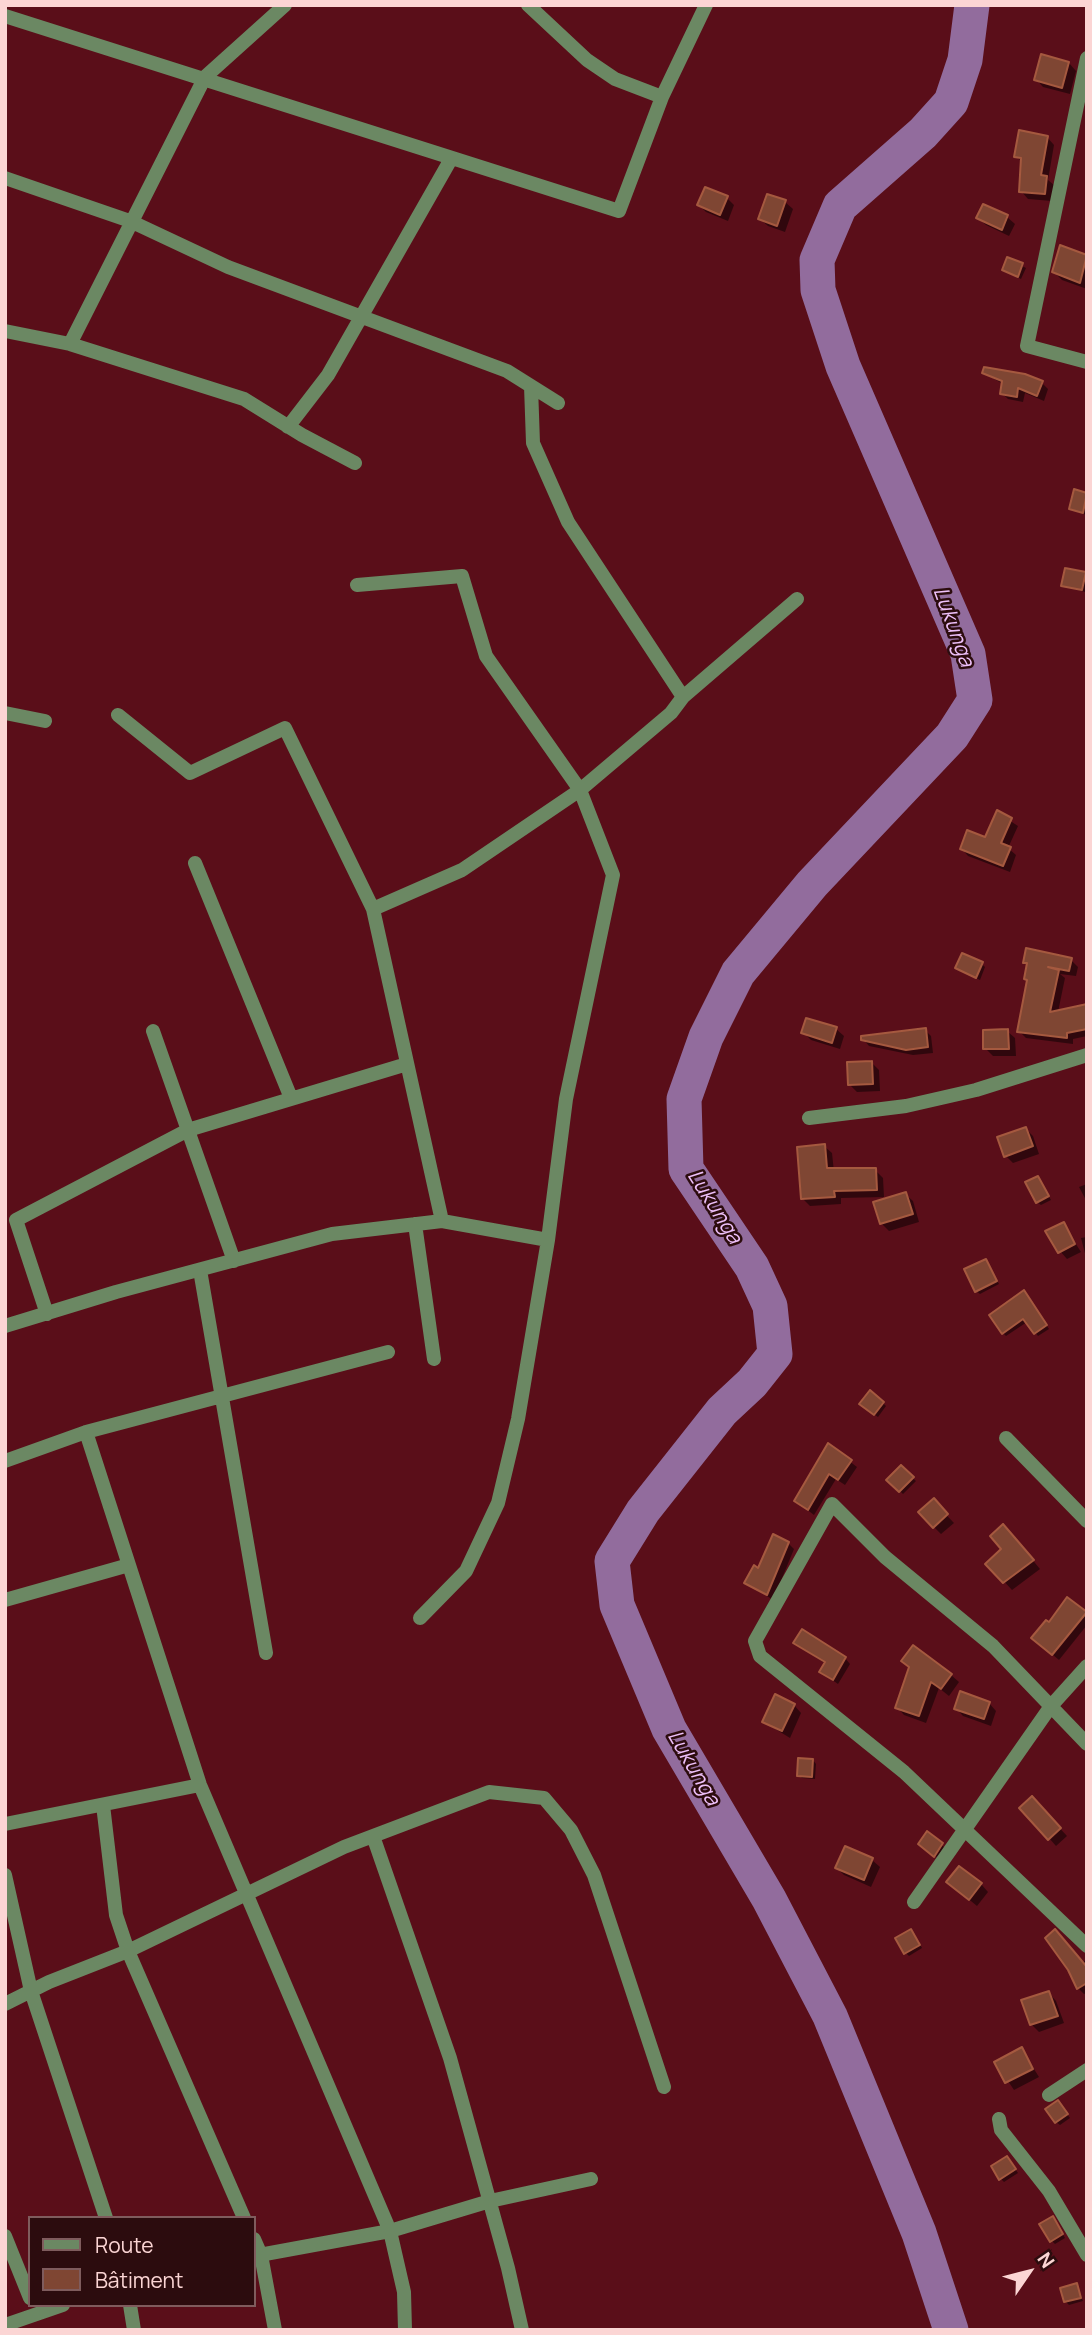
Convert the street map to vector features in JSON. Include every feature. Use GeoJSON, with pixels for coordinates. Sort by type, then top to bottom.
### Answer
{"type":"FeatureCollection","features":[{"type":"Feature","properties":{"kind":"street"},"geometry":{"type":"LineString","coordinates":[[69,344],[205,77],[285,5]]}},
{"type":"Feature","properties":{"kind":"street"},"geometry":{"type":"LineString","coordinates":[[528,5],[587,60],[615,79],[662,97]]}},
{"type":"Feature","properties":{"kind":"street"},"geometry":{"type":"LineString","coordinates":[[5,16],[205,77],[451,159],[619,211],[662,97],[706,5]]}},
{"type":"Feature","properties":{"kind":"street"},"geometry":{"type":"LineString","coordinates":[[1087,58],[1027,345],[1087,362]]}},
{"type":"Feature","properties":{"kind":"street"},"geometry":{"type":"LineString","coordinates":[[288,427],[328,375],[451,159]]}},
{"type":"Feature","properties":{"kind":"street"},"geometry":{"type":"LineString","coordinates":[[5,178],[130,221],[228,267],[507,371],[558,403]]}},
{"type":"Feature","properties":{"kind":"street"},"geometry":{"type":"LineString","coordinates":[[5,331],[69,344],[244,399],[288,427],[355,463]]}},
{"type":"Feature","properties":{"kind":"street"},"geometry":{"type":"LineString","coordinates":[[531,386],[533,443],[568,522],[683,697]]}},
{"type":"Feature","properties":{"kind":"street"},"geometry":{"type":"LineString","coordinates":[[356,585],[462,576],[486,656],[580,790],[613,875],[566,1098],[548,1240],[518,1419],[498,1503],[466,1571],[420,1618]]}},
{"type":"Feature","properties":{"kind":"street"},"geometry":{"type":"LineString","coordinates":[[373,909],[462,870],[580,790],[671,713],[683,697],[797,599]]}},
{"type":"Feature","properties":{"kind":"street"},"geometry":{"type":"LineString","coordinates":[[5,713],[45,721]]}},
{"type":"Feature","properties":{"kind":"street"},"geometry":{"type":"LineString","coordinates":[[118,715],[190,773],[285,729],[373,909],[442,1221]]}},
{"type":"Feature","properties":{"kind":"street"},"geometry":{"type":"LineString","coordinates":[[195,863],[292,1098]]}},
{"type":"Feature","properties":{"kind":"street"},"geometry":{"type":"LineString","coordinates":[[153,1031],[234,1261]]}},
{"type":"Feature","properties":{"kind":"street"},"geometry":{"type":"LineString","coordinates":[[809,1118],[905,1106],[976,1090],[1087,1055]]}},
{"type":"Feature","properties":{"kind":"street"},"geometry":{"type":"LineString","coordinates":[[47,1314],[16,1220],[188,1130],[407,1064]]}},
{"type":"Feature","properties":{"kind":"street"},"geometry":{"type":"LineString","coordinates":[[5,1326],[332,1234],[442,1221],[548,1240]]}},
{"type":"Feature","properties":{"kind":"street"},"geometry":{"type":"LineString","coordinates":[[415,1224],[433,1359]]}},
{"type":"Feature","properties":{"kind":"street"},"geometry":{"type":"LineString","coordinates":[[200,1270],[266,1653]]}},
{"type":"Feature","properties":{"kind":"street"},"geometry":{"type":"LineString","coordinates":[[5,1461],[86,1432],[388,1352]]}},
{"type":"Feature","properties":{"kind":"street"},"geometry":{"type":"LineString","coordinates":[[86,1432],[200,1785],[390,2231],[404,2292],[405,2330]]}},
{"type":"Feature","properties":{"kind":"street"},"geometry":{"type":"LineString","coordinates":[[1006,1438],[1087,1521]]}},
{"type":"Feature","properties":{"kind":"street"},"geometry":{"type":"LineString","coordinates":[[1087,1744],[993,1646],[885,1557],[832,1504],[755,1641],[760,1656],[904,1772],[1087,1945]]}},
{"type":"Feature","properties":{"kind":"street"},"geometry":{"type":"LineString","coordinates":[[5,1600],[129,1565]]}},
{"type":"Feature","properties":{"kind":"street"},"geometry":{"type":"LineString","coordinates":[[914,1902],[1051,1706],[1087,1666]]}},
{"type":"Feature","properties":{"kind":"street"},"geometry":{"type":"LineString","coordinates":[[5,1825],[200,1785]]}},
{"type":"Feature","properties":{"kind":"street"},"geometry":{"type":"LineString","coordinates":[[5,2004],[128,1951],[373,1836],[489,1792],[544,1798],[570,1829],[594,1875],[664,2087]]}},
{"type":"Feature","properties":{"kind":"street"},"geometry":{"type":"LineString","coordinates":[[103,1805],[116,1916],[128,1951],[243,2216]]}},
{"type":"Feature","properties":{"kind":"street"},"geometry":{"type":"LineString","coordinates":[[373,1836],[450,2058],[522,2330]]}},
{"type":"Feature","properties":{"kind":"street"},"geometry":{"type":"LineString","coordinates":[[5,1875],[31,1991],[105,2216]]}},
{"type":"Feature","properties":{"kind":"street"},"geometry":{"type":"LineString","coordinates":[[1049,2095],[1087,2070]]}},
{"type":"Feature","properties":{"kind":"street"},"geometry":{"type":"LineString","coordinates":[[999,2119],[1001,2130],[1049,2191],[1087,2255]]}},
{"type":"Feature","properties":{"kind":"street"},"geometry":{"type":"LineString","coordinates":[[275,2330],[257,2255],[390,2231],[490,2202],[591,2179]]}},
{"type":"Feature","properties":{"kind":"street"},"geometry":{"type":"LineString","coordinates":[[5,2236],[28,2293]]}},
{"type":"Feature","properties":{"kind":"street"},"geometry":{"type":"LineString","coordinates":[[5,2325],[35,2311],[54,2307]]}},
{"type":"Feature","properties":{"kind":"street"},"geometry":{"type":"LineString","coordinates":[[130,2307],[134,2330]]}},
{"type":"Feature","properties":{"kind":"building"},"geometry":{"type":"Polygon","coordinates":[[[1041,54],[1069,62],[1062,88],[1034,80],[1041,54]]]}},
{"type":"Feature","properties":{"kind":"building"},"geometry":{"type":"Polygon","coordinates":[[[1019,130],[1048,136],[1041,175],[1047,176],[1045,194],[1019,192],[1021,158],[1014,157],[1019,130]]]}},
{"type":"Feature","properties":{"kind":"building"},"geometry":{"type":"Polygon","coordinates":[[[705,187],[728,196],[720,215],[697,205],[705,187]]]}},
{"type":"Feature","properties":{"kind":"building"},"geometry":{"type":"Polygon","coordinates":[[[767,194],[786,200],[777,226],[758,219],[767,194]]]}},
{"type":"Feature","properties":{"kind":"building"},"geometry":{"type":"Polygon","coordinates":[[[983,204],[1008,215],[1002,230],[976,218],[983,204]]]}},
{"type":"Feature","properties":{"kind":"building"},"geometry":{"type":"Polygon","coordinates":[[[1060,245],[1087,255],[1080,283],[1052,272],[1060,245]]]}},
{"type":"Feature","properties":{"kind":"building"},"geometry":{"type":"Polygon","coordinates":[[[1007,257],[1023,263],[1018,277],[1002,270],[1007,257]]]}},
{"type":"Feature","properties":{"kind":"building"},"geometry":{"type":"Polygon","coordinates":[[[984,367],[1025,374],[1043,381],[1037,396],[1018,388],[1017,397],[1000,394],[1002,381],[982,373],[984,367]]]}},
{"type":"Feature","properties":{"kind":"building"},"geometry":{"type":"Polygon","coordinates":[[[1074,489],[1087,493],[1083,513],[1069,509],[1074,489]]]}},
{"type":"Feature","properties":{"kind":"building"},"geometry":{"type":"Polygon","coordinates":[[[1065,568],[1086,572],[1082,590],[1061,586],[1065,568]]]}},
{"type":"Feature","properties":{"kind":"building"},"geometry":{"type":"Polygon","coordinates":[[[997,810],[1012,818],[1001,843],[1011,847],[1003,866],[960,849],[967,830],[985,837],[997,810]]]}},
{"type":"Feature","properties":{"kind":"building"},"geometry":{"type":"Polygon","coordinates":[[[1026,948],[1072,958],[1069,971],[1048,967],[1059,970],[1050,1012],[1087,1004],[1087,1029],[1067,1033],[1067,1038],[1017,1032],[1027,980],[1024,979],[1027,963],[1023,963],[1026,948]]]}},
{"type":"Feature","properties":{"kind":"building"},"geometry":{"type":"Polygon","coordinates":[[[962,953],[983,962],[976,978],[955,968],[962,953]]]}},
{"type":"Feature","properties":{"kind":"building"},"geometry":{"type":"Polygon","coordinates":[[[806,1018],[837,1027],[832,1043],[801,1033],[806,1018]]]}},
{"type":"Feature","properties":{"kind":"building"},"geometry":{"type":"Polygon","coordinates":[[[926,1028],[928,1047],[906,1050],[861,1040],[861,1036],[926,1028]]]}},
{"type":"Feature","properties":{"kind":"building"},"geometry":{"type":"Polygon","coordinates":[[[1008,1029],[1009,1049],[983,1049],[983,1030],[1008,1029]]]}},
{"type":"Feature","properties":{"kind":"building"},"geometry":{"type":"Polygon","coordinates":[[[872,1061],[873,1084],[848,1085],[847,1062],[872,1061]]]}},
{"type":"Feature","properties":{"kind":"building"},"geometry":{"type":"Polygon","coordinates":[[[1026,1127],[1033,1146],[1004,1157],[997,1137],[1026,1127]]]}},
{"type":"Feature","properties":{"kind":"building"},"geometry":{"type":"Polygon","coordinates":[[[825,1144],[827,1168],[876,1168],[877,1190],[834,1191],[835,1197],[801,1199],[797,1147],[825,1144]]]}},
{"type":"Feature","properties":{"kind":"building"},"geometry":{"type":"Polygon","coordinates":[[[1038,1176],[1049,1196],[1036,1203],[1025,1182],[1038,1176]]]}},
{"type":"Feature","properties":{"kind":"building"},"geometry":{"type":"Polygon","coordinates":[[[906,1192],[913,1214],[880,1224],[873,1202],[906,1192]]]}},
{"type":"Feature","properties":{"kind":"building"},"geometry":{"type":"Polygon","coordinates":[[[1064,1222],[1075,1244],[1058,1253],[1045,1231],[1064,1222]]]}},
{"type":"Feature","properties":{"kind":"building"},"geometry":{"type":"Polygon","coordinates":[[[986,1259],[997,1281],[975,1292],[964,1269],[986,1259]]]}},
{"type":"Feature","properties":{"kind":"building"},"geometry":{"type":"Polygon","coordinates":[[[1024,1290],[1047,1325],[1034,1334],[1023,1319],[1002,1334],[989,1315],[1024,1290]]]}},
{"type":"Feature","properties":{"kind":"building"},"geometry":{"type":"Polygon","coordinates":[[[870,1390],[884,1402],[874,1415],[859,1404],[870,1390]]]}},
{"type":"Feature","properties":{"kind":"building"},"geometry":{"type":"Polygon","coordinates":[[[828,1443],[852,1460],[838,1480],[829,1474],[808,1510],[794,1501],[828,1443]]]}},
{"type":"Feature","properties":{"kind":"building"},"geometry":{"type":"Polygon","coordinates":[[[901,1465],[914,1477],[899,1492],[886,1480],[901,1465]]]}},
{"type":"Feature","properties":{"kind":"building"},"geometry":{"type":"Polygon","coordinates":[[[934,1498],[948,1514],[933,1528],[918,1512],[934,1498]]]}},
{"type":"Feature","properties":{"kind":"building"},"geometry":{"type":"Polygon","coordinates":[[[1003,1524],[1034,1560],[1003,1583],[985,1564],[1001,1549],[990,1536],[1003,1524]]]}},
{"type":"Feature","properties":{"kind":"building"},"geometry":{"type":"Polygon","coordinates":[[[773,1534],[789,1542],[767,1595],[744,1583],[754,1565],[758,1568],[773,1534]]]}},
{"type":"Feature","properties":{"kind":"building"},"geometry":{"type":"Polygon","coordinates":[[[1067,1597],[1087,1612],[1052,1655],[1031,1638],[1046,1620],[1049,1622],[1067,1597]]]}},
{"type":"Feature","properties":{"kind":"building"},"geometry":{"type":"Polygon","coordinates":[[[802,1629],[846,1657],[833,1680],[819,1672],[825,1662],[793,1643],[802,1629]]]}},
{"type":"Feature","properties":{"kind":"building"},"geometry":{"type":"Polygon","coordinates":[[[913,1645],[952,1674],[941,1689],[931,1682],[919,1716],[895,1708],[909,1667],[901,1661],[913,1645]]]}},
{"type":"Feature","properties":{"kind":"building"},"geometry":{"type":"Polygon","coordinates":[[[960,1691],[990,1702],[984,1719],[954,1709],[960,1691]]]}},
{"type":"Feature","properties":{"kind":"building"},"geometry":{"type":"Polygon","coordinates":[[[775,1694],[795,1704],[782,1731],[762,1722],[775,1694]]]}},
{"type":"Feature","properties":{"kind":"building"},"geometry":{"type":"Polygon","coordinates":[[[798,1758],[813,1759],[812,1777],[797,1776],[798,1758]]]}},
{"type":"Feature","properties":{"kind":"building"},"geometry":{"type":"Polygon","coordinates":[[[1032,1796],[1061,1828],[1048,1840],[1019,1808],[1032,1796]]]}},
{"type":"Feature","properties":{"kind":"building"},"geometry":{"type":"Polygon","coordinates":[[[927,1831],[943,1843],[934,1857],[918,1844],[927,1831]]]}},
{"type":"Feature","properties":{"kind":"building"},"geometry":{"type":"Polygon","coordinates":[[[845,1846],[873,1858],[864,1880],[835,1868],[845,1846]]]}},
{"type":"Feature","properties":{"kind":"building"},"geometry":{"type":"Polygon","coordinates":[[[959,1866],[982,1883],[969,1900],[946,1882],[959,1866]]]}},
{"type":"Feature","properties":{"kind":"building"},"geometry":{"type":"Polygon","coordinates":[[[911,1929],[920,1945],[904,1954],[895,1938],[911,1929]]]}},
{"type":"Feature","properties":{"kind":"building"},"geometry":{"type":"Polygon","coordinates":[[[1055,1929],[1087,1967],[1087,1983],[1077,1989],[1068,1970],[1045,1938],[1055,1929]]]}},
{"type":"Feature","properties":{"kind":"building"},"geometry":{"type":"Polygon","coordinates":[[[1049,1991],[1058,2016],[1030,2025],[1021,2000],[1049,1991]]]}},
{"type":"Feature","properties":{"kind":"building"},"geometry":{"type":"Polygon","coordinates":[[[1022,2047],[1033,2069],[1005,2083],[994,2062],[1022,2047]]]}},
{"type":"Feature","properties":{"kind":"building"},"geometry":{"type":"Polygon","coordinates":[[[1058,2100],[1068,2114],[1055,2123],[1045,2109],[1058,2100]]]}},
{"type":"Feature","properties":{"kind":"building"},"geometry":{"type":"Polygon","coordinates":[[[1007,2156],[1016,2169],[999,2180],[991,2166],[1007,2156]]]}},
{"type":"Feature","properties":{"kind":"building"},"geometry":{"type":"Polygon","coordinates":[[[1053,2216],[1063,2234],[1050,2242],[1039,2224],[1053,2216]]]}},
{"type":"Feature","properties":{"kind":"building"},"geometry":{"type":"Polygon","coordinates":[[[1077,2283],[1081,2298],[1064,2302],[1060,2288],[1077,2283]]]}},
{"type":"Feature","properties":{"kind":"waterway","name":"Lukunga"},"geometry":{"type":"LineString","coordinates":[[951,2330],[919,2233],[830,2016],[769,1899],[669,1729],[617,1605],[612,1561],[643,1511],[722,1411],[752,1383],[775,1354],[770,1306],[752,1267],[686,1169],[684,1099],[706,1037],[738,973],[812,884],[952,736],[975,700],[968,654],[843,366],[818,290],[817,260],[840,206],[923,133],[951,102],[965,60],[972,5]]}}]}
